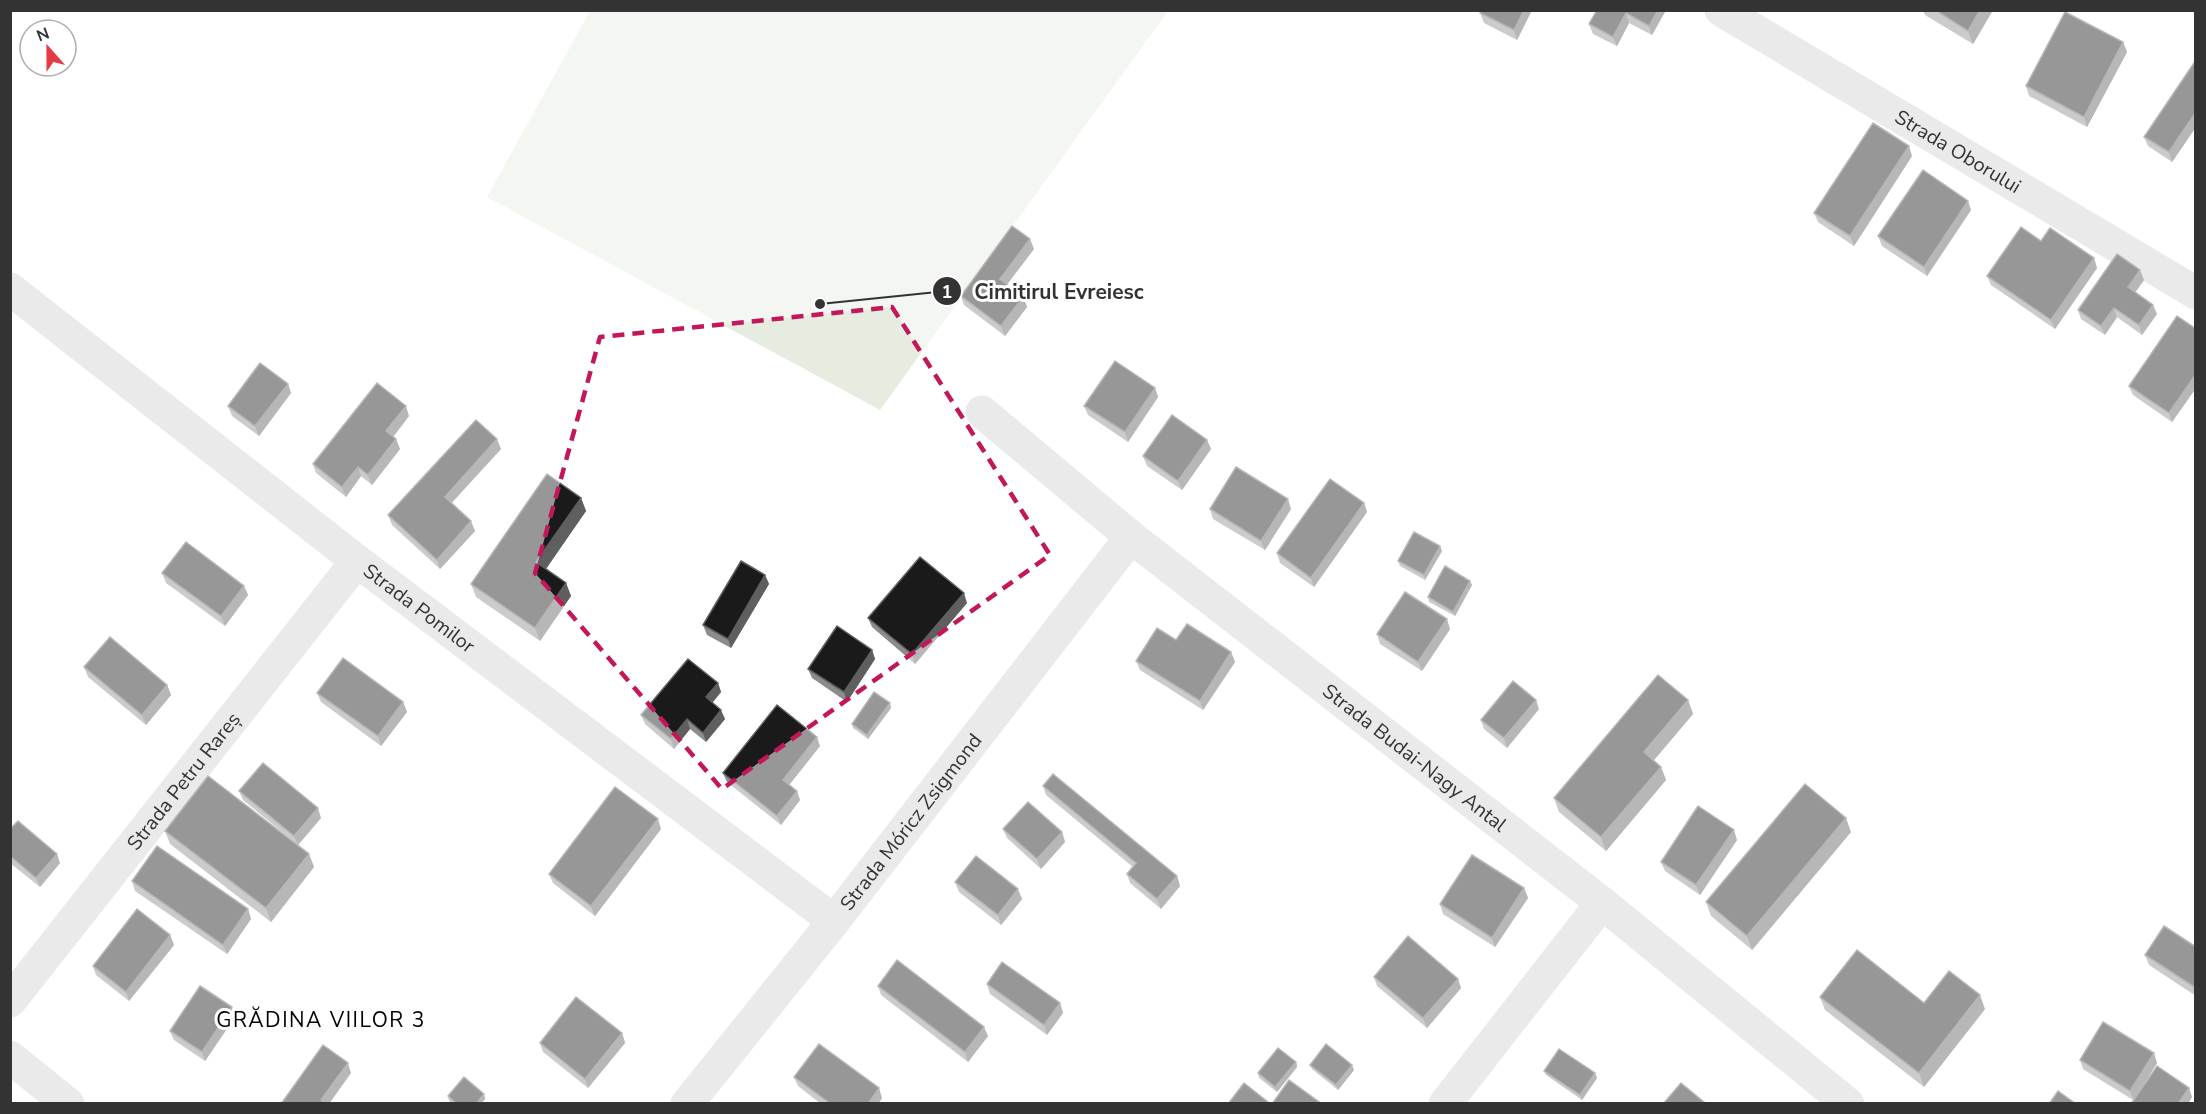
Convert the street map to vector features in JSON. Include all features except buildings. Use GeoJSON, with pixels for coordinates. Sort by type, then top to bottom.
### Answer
{"type":"FeatureCollection","features":[{"type":"Feature","properties":{"kind":"street","name":"Strada Oborului"},"geometry":{"type":"LineString","coordinates":[[1720,10],[2196,294]]}},
{"type":"Feature","properties":{"kind":"street","name":"Strada Pomilor"},"geometry":{"type":"LineString","coordinates":[[10,289],[357,561],[834,921]]}},
{"type":"Feature","properties":{"kind":"street","name":"Strada Budai-Nagy Antal"},"geometry":{"type":"LineString","coordinates":[[982,412],[1131,537],[1602,903],[1848,1104]]}},
{"type":"Feature","properties":{"kind":"street","name":"Strada Móricz Zsigmond"},"geometry":{"type":"LineString","coordinates":[[687,1104],[834,921],[1131,537]]}},
{"type":"Feature","properties":{"kind":"street","name":"Strada Petru Rareș"},"geometry":{"type":"LineString","coordinates":[[10,1001],[357,561]]}},
{"type":"Feature","properties":{"kind":"street"},"geometry":{"type":"LineString","coordinates":[[1445,1104],[1602,903]]}},
{"type":"Feature","properties":{"kind":"street"},"geometry":{"type":"LineString","coordinates":[[10,1058],[68,1104]]}},
{"type":"Feature","properties":{"kind":"highlighted area"},"geometry":{"type":"Polygon","coordinates":[[[892,307],[1050,555],[722,789],[535,573],[600,337],[892,307]]]}},
{"type":"Feature","properties":{"kind":"shaded area"},"geometry":{"type":"Polygon","coordinates":[[[590,11],[1168,11],[880,410],[487,197],[590,11]]]}},
{"type":"Feature","properties":{"kind":"place","name":"Cimitirul Evreiesc"},"geometry":{"type":"Point","coordinates":[820,304]}},
{"type":"Feature","properties":{"kind":"district","name":"GRĂDINA VIILOR 3"},"geometry":{"type":"Point","coordinates":[321,1020]}}]}
